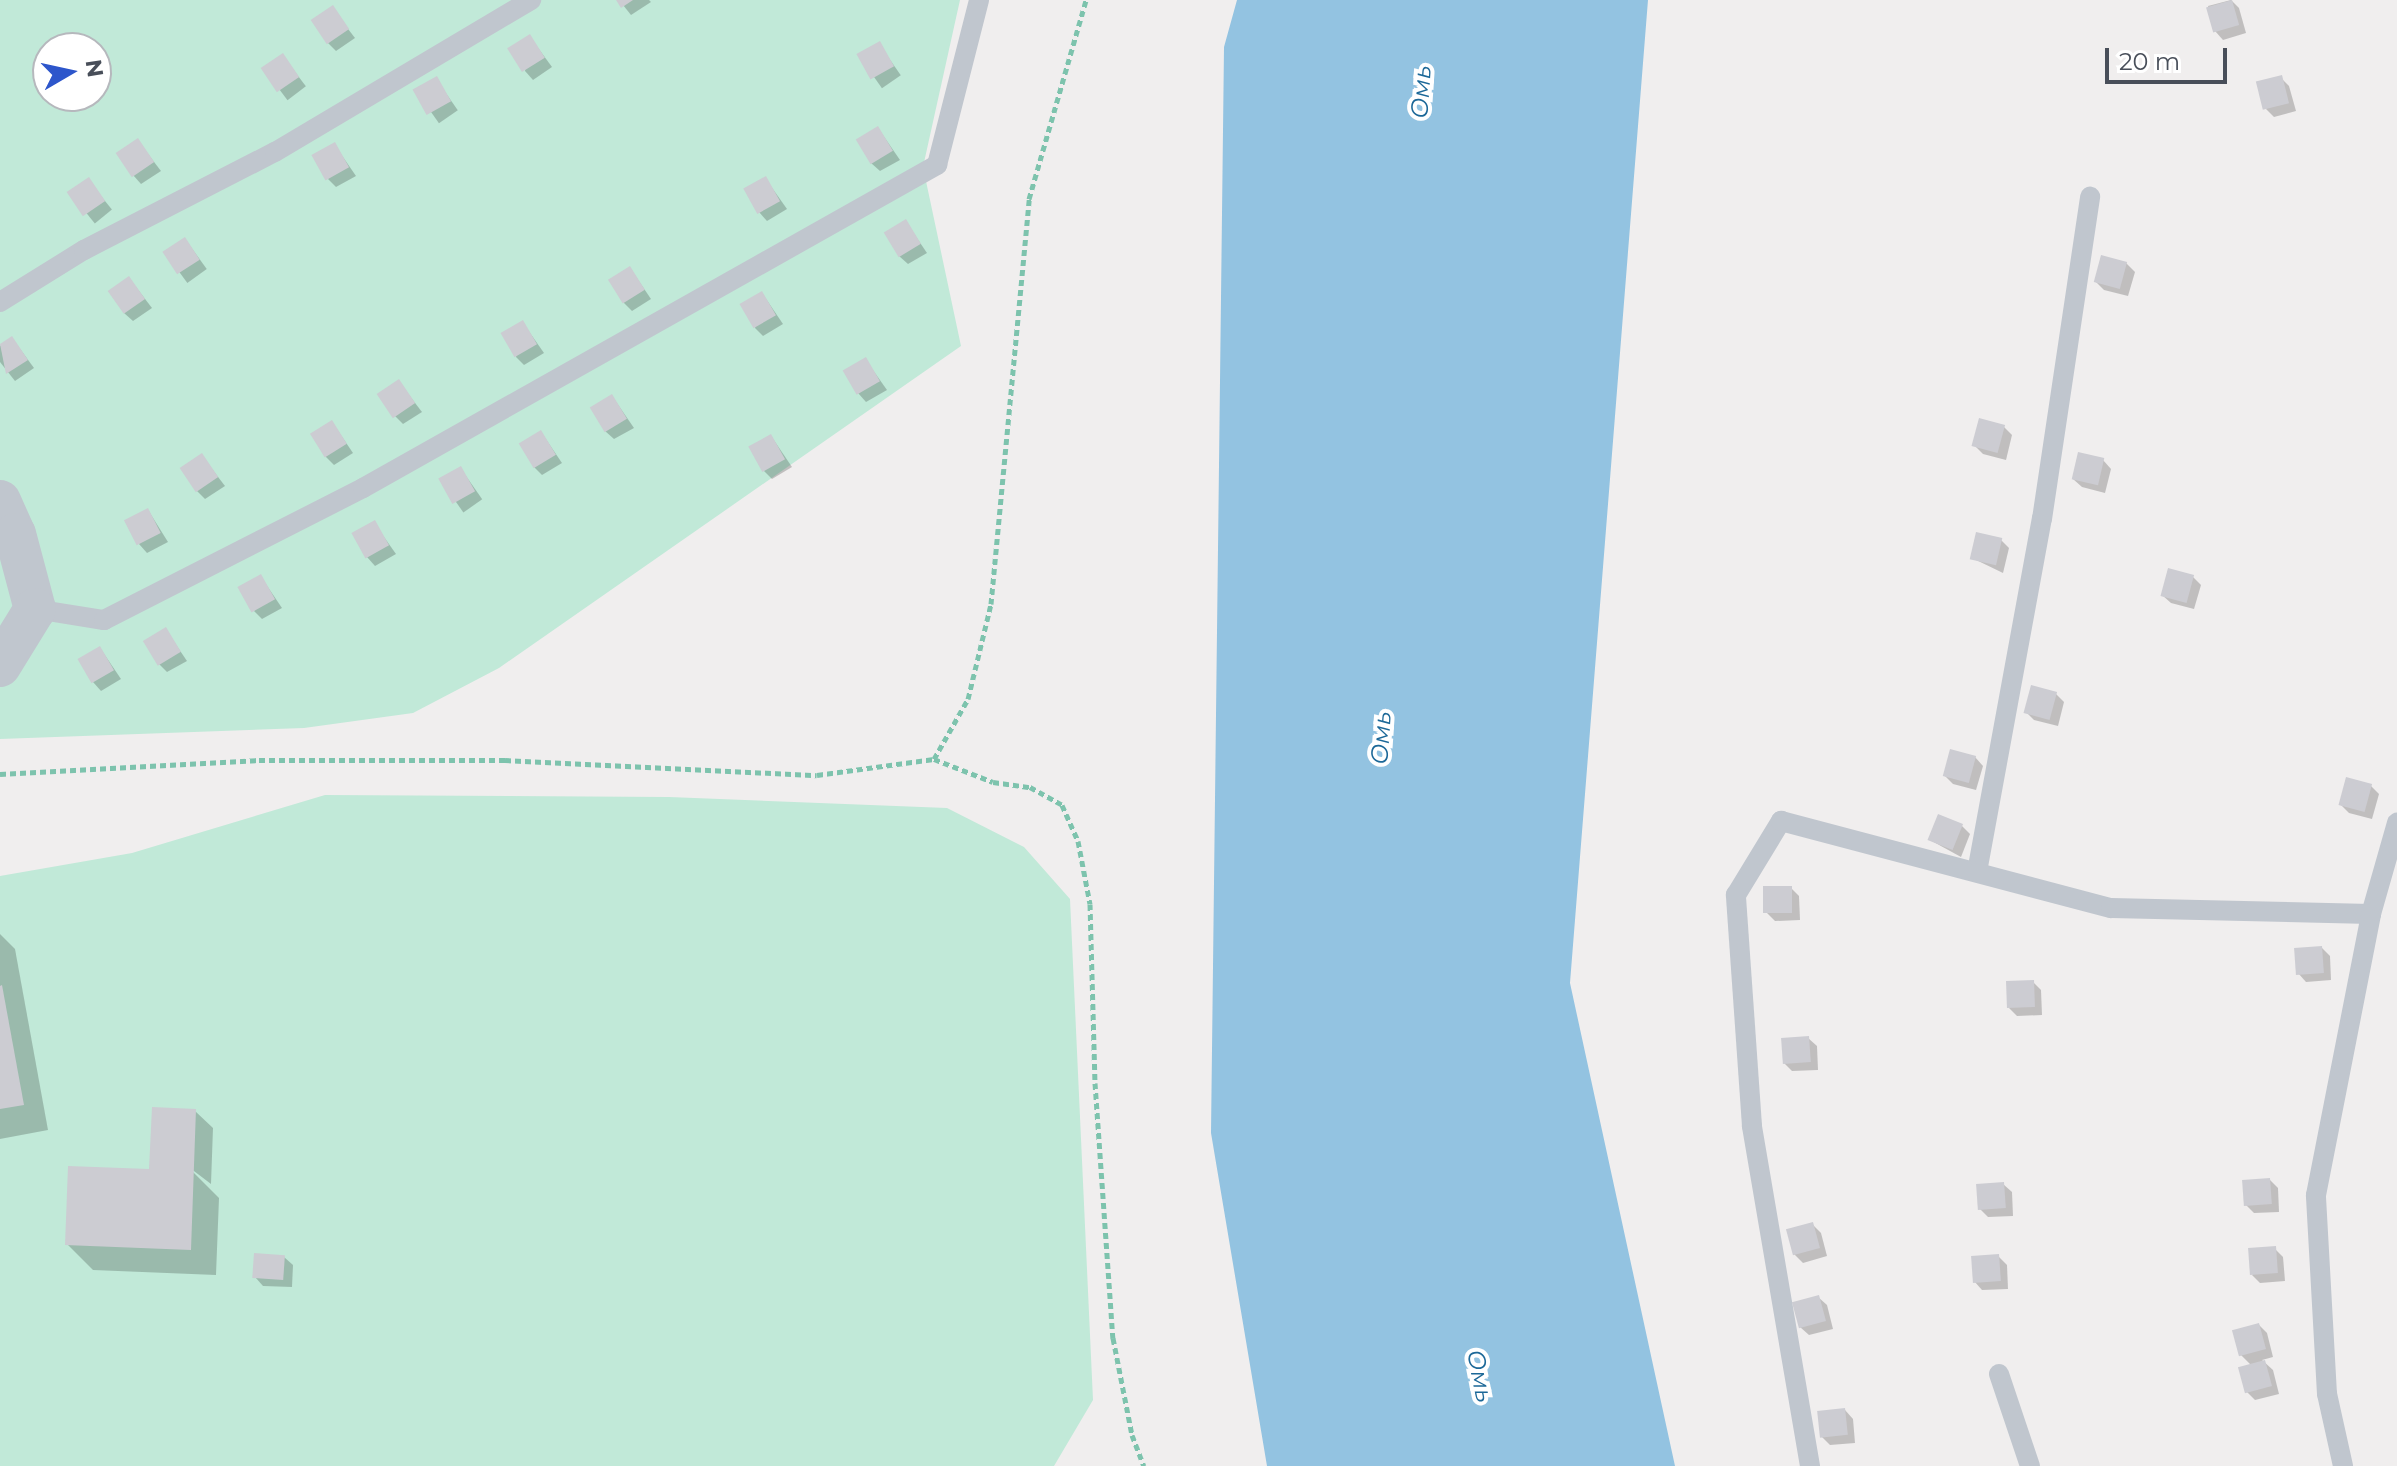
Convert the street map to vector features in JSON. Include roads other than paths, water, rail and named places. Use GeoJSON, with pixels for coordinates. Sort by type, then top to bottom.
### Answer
{"type":"FeatureCollection","features":[{"type":"Feature","properties":{"kind":"street"},"geometry":{"type":"LineString","coordinates":[[0,501],[15,534],[35,609],[0,666]]}},
{"type":"Feature","properties":{"kind":"lane"},"geometry":{"type":"LineString","coordinates":[[0,302],[84,250],[275,152],[531,0]]}},
{"type":"Feature","properties":{"kind":"lane"},"geometry":{"type":"LineString","coordinates":[[35,609],[104,620],[363,488],[937,165],[979,0]]}},
{"type":"Feature","properties":{"kind":"lane"},"geometry":{"type":"LineString","coordinates":[[1977,872],[2042,519],[2090,197]]}},
{"type":"Feature","properties":{"kind":"lane"},"geometry":{"type":"LineString","coordinates":[[1810,1466],[1752,1126],[1736,895],[1781,821],[2111,908],[2371,914]]}},
{"type":"Feature","properties":{"kind":"lane"},"geometry":{"type":"LineString","coordinates":[[2343,1466],[2327,1394],[2316,1195],[2371,914],[2397,823]]}},
{"type":"Feature","properties":{"kind":"lane"},"geometry":{"type":"LineString","coordinates":[[1999,1374],[2030,1466]]}},
{"type":"Feature","properties":{"kind":"water","name":"Омь"},"geometry":{"type":"Polygon","coordinates":[[[1237,0],[1648,0],[1570,983],[1675,1466],[1267,1466],[1211,1133],[1224,47],[1237,0]]]}}]}
